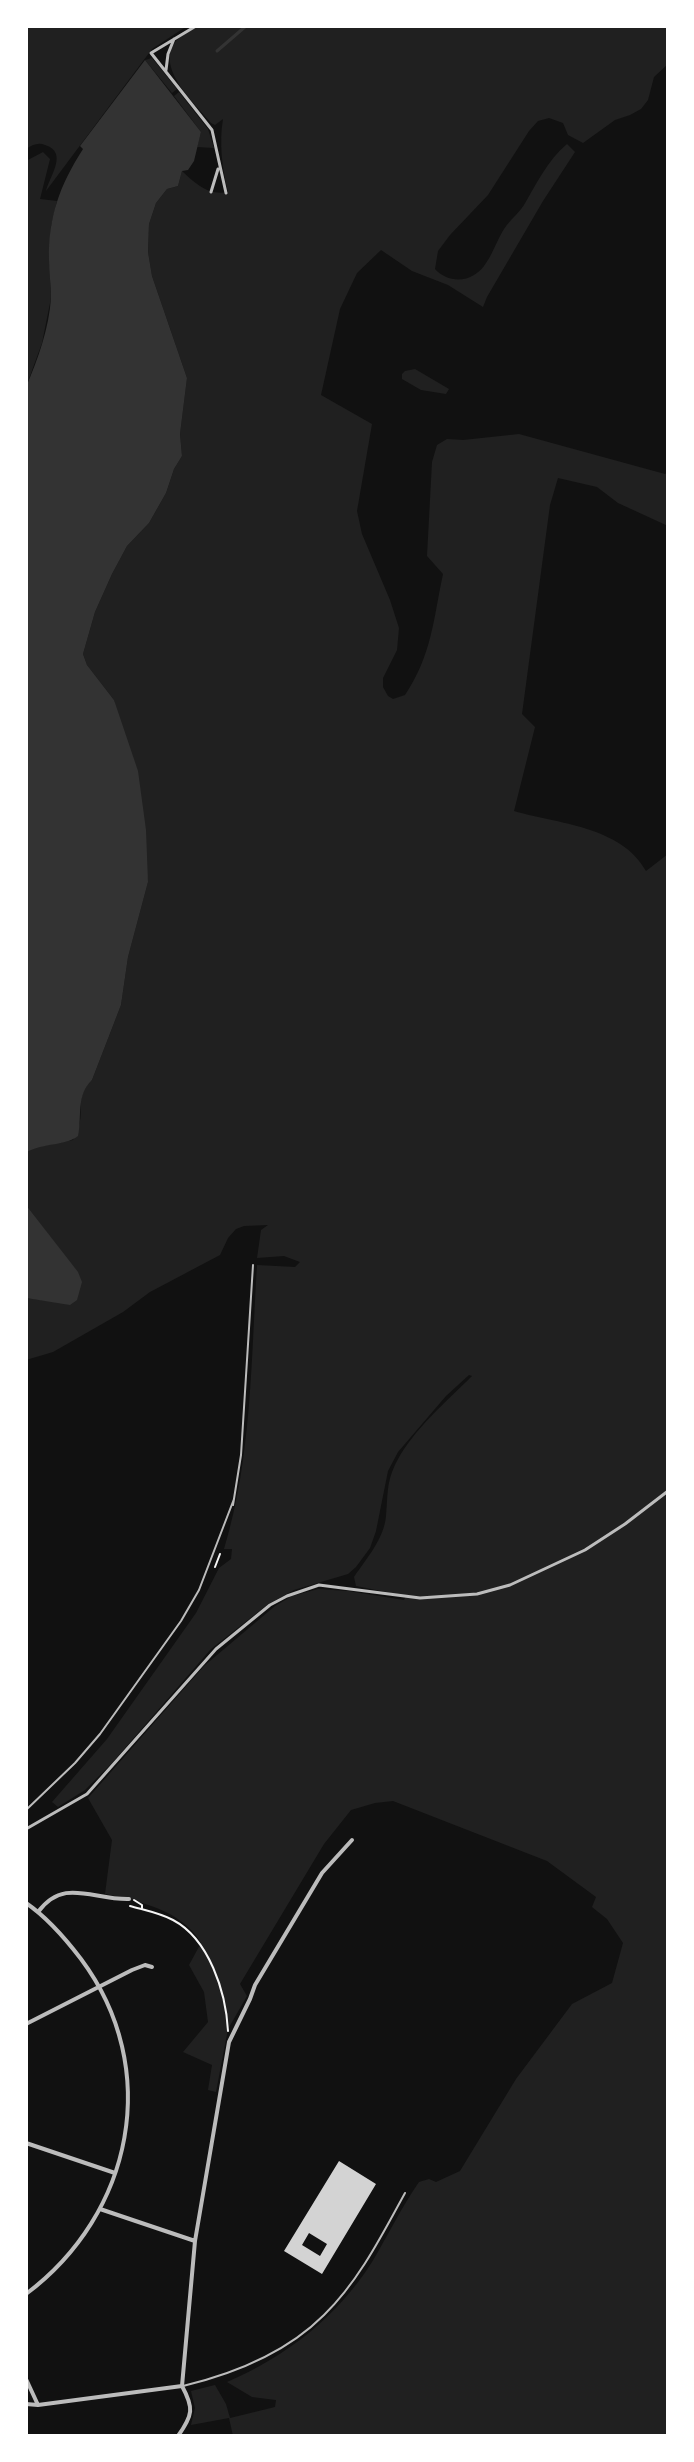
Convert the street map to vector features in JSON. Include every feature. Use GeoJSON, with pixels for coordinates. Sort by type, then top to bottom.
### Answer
{"type":"FeatureCollection","features":[{"type":"Feature","properties":{"kind":"street"},"geometry":{"type":"LineString","coordinates":[[196,26],[151,53],[212,130],[226,193]]}},
{"type":"Feature","properties":{"kind":"street"},"geometry":{"type":"LineString","coordinates":[[166,70],[174,39]]}},
{"type":"Feature","properties":{"kind":"street"},"geometry":{"type":"LineString","coordinates":[[211,192],[219,167]]}},
{"type":"Feature","properties":{"kind":"street"},"geometry":{"type":"LineString","coordinates":[[26,1829],[87,1794],[216,1649],[270,1605],[287,1596],[319,1585],[420,1598],[477,1594],[510,1585],[585,1550],[668,1491]]}},
{"type":"Feature","properties":{"kind":"street"},"geometry":{"type":"LineString","coordinates":[[178,2436],[191,2410],[182,2386],[195,2241],[229,2042],[255,1985],[322,1873],[352,1840]]}},
{"type":"Feature","properties":{"kind":"street"},"geometry":{"type":"LineString","coordinates":[[38,1912],[49,1899],[61,1892],[114,1900],[129,1899]]}},
{"type":"Feature","properties":{"kind":"street"},"geometry":{"type":"LineString","coordinates":[[26,1903],[75,1951],[100,1987],[122,2044],[128,2093],[122,2155],[93,2223],[46,2279],[26,2294]]}},
{"type":"Feature","properties":{"kind":"street"},"geometry":{"type":"LineString","coordinates":[[26,2024],[132,1970],[145,1965],[152,1967]]}},
{"type":"Feature","properties":{"kind":"street"},"geometry":{"type":"LineString","coordinates":[[26,2143],[115,2173]]}},
{"type":"Feature","properties":{"kind":"street"},"geometry":{"type":"LineString","coordinates":[[100,2209],[195,2241]]}},
{"type":"Feature","properties":{"kind":"street"},"geometry":{"type":"LineString","coordinates":[[26,2379],[38,2405]]}},
{"type":"Feature","properties":{"kind":"street"},"geometry":{"type":"LineString","coordinates":[[26,2404],[182,2386]]}},
{"type":"Feature","properties":{"kind":"lane"},"geometry":{"type":"LineString","coordinates":[[233,1505],[241,1455],[253,1265]]}},
{"type":"Feature","properties":{"kind":"lane"},"geometry":{"type":"LineString","coordinates":[[26,1810],[100,1734],[181,1621],[199,1590],[234,1499]]}},
{"type":"Feature","properties":{"kind":"lane"},"geometry":{"type":"LineString","coordinates":[[182,2386],[216,2378],[259,2359],[324,2316],[371,2254],[405,2193]]}},
{"type":"Feature","properties":{"kind":"path"},"geometry":{"type":"LineString","coordinates":[[129,1899],[139,1901],[141,1909]]}},
{"type":"Feature","properties":{"kind":"path"},"geometry":{"type":"LineString","coordinates":[[114,1900],[173,1920],[193,1936],[208,1958],[225,1999],[229,2042]]}},
{"type":"Feature","properties":{"kind":"shaded area"},"geometry":{"type":"Polygon","coordinates":[[[26,26],[187,26],[152,49],[46,191],[56,165],[56,153],[42,144],[26,149],[26,26]]]}},
{"type":"Feature","properties":{"kind":"shaded area"},"geometry":{"type":"Polygon","coordinates":[[[199,26],[668,26],[668,64],[654,77],[648,100],[641,109],[615,120],[583,143],[568,135],[563,123],[549,118],[538,121],[488,195],[438,251],[435,269],[443,276],[464,279],[474,275],[488,261],[504,229],[524,205],[554,158],[567,144],[575,152],[543,201],[483,307],[448,285],[412,271],[381,250],[357,273],[340,309],[321,395],[372,424],[357,511],[362,534],[399,628],[397,650],[383,678],[383,687],[393,699],[405,695],[421,665],[443,574],[427,556],[432,462],[437,445],[447,439],[519,434],[665,474],[668,472],[668,526],[618,503],[597,487],[558,478],[550,505],[522,714],[535,727],[514,811],[605,836],[621,844],[646,871],[668,854],[668,2436],[233,2436],[229,2418],[191,2425],[195,2408],[191,2391],[215,2385],[230,2418],[275,2407],[276,2400],[252,2397],[227,2382],[290,2347],[327,2317],[372,2262],[419,2182],[429,2179],[436,2182],[460,2171],[516,2079],[572,2004],[612,1983],[623,1943],[607,1919],[592,1907],[596,1897],[547,1861],[393,1801],[351,1810],[324,1844],[240,1984],[247,1996],[228,2029],[216,2092],[208,2090],[212,2065],[183,2052],[208,2022],[204,1992],[189,1965],[201,1943],[183,1922],[171,1915],[145,1904],[105,1894],[112,1840],[88,1798],[204,1666],[275,1606],[292,1596],[318,1589],[404,1600],[406,1596],[356,1586],[354,1577],[382,1533],[389,1482],[404,1449],[421,1427],[472,1376],[469,1375],[446,1396],[398,1452],[388,1471],[370,1548],[356,1567],[348,1574],[294,1590],[267,1605],[211,1649],[85,1790],[58,1807],[52,1802],[107,1739],[196,1613],[219,1568],[231,1559],[232,1549],[224,1549],[245,1444],[257,1265],[295,1267],[300,1262],[284,1256],[257,1258],[261,1230],[268,1225],[244,1226],[228,1238],[220,1255],[150,1292],[123,1312],[53,1352],[26,1360],[26,1298],[48,1301],[61,1251],[26,1205],[26,1153],[36,1147],[73,1140],[80,1120],[84,1091],[92,1080],[121,1005],[128,957],[148,882],[114,700],[87,665],[83,654],[95,612],[112,574],[127,546],[149,523],[182,456],[180,434],[187,378],[152,276],[148,252],[149,224],[156,203],[167,189],[178,186],[182,171],[208,191],[228,192],[222,156],[223,119],[215,125],[211,123],[179,84],[170,62],[171,50],[177,40],[199,26]]]}},
{"type":"Feature","properties":{"kind":"shaded area"},"geometry":{"type":"Polygon","coordinates":[[[152,58],[177,89],[172,93],[145,60],[152,58]]]}},
{"type":"Feature","properties":{"kind":"shaded area"},"geometry":{"type":"Polygon","coordinates":[[[145,60],[201,132],[194,161],[188,170],[182,171],[178,186],[167,189],[156,203],[149,224],[148,252],[152,276],[187,378],[180,434],[182,456],[149,523],[127,546],[112,574],[95,612],[83,654],[87,665],[114,700],[138,771],[146,830],[148,882],[128,957],[121,1005],[92,1080],[84,1092],[78,1136],[26,1153],[26,387],[48,321],[51,298],[49,244],[57,202],[83,149],[80,146],[145,60]]]}},
{"type":"Feature","properties":{"kind":"shaded area"},"geometry":{"type":"Polygon","coordinates":[[[179,92],[208,129],[214,148],[197,147],[201,132],[174,96],[179,92]]]}},
{"type":"Feature","properties":{"kind":"shaded area"},"geometry":{"type":"Polygon","coordinates":[[[43,152],[50,159],[40,199],[57,201],[51,226],[49,257],[51,298],[42,343],[26,387],[26,161],[43,152]]]}},
{"type":"Feature","properties":{"kind":"shaded area"},"geometry":{"type":"Polygon","coordinates":[[[415,369],[449,389],[446,394],[421,390],[402,379],[405,371],[415,369]]]}},
{"type":"Feature","properties":{"kind":"shaded area"},"geometry":{"type":"Polygon","coordinates":[[[26,1205],[78,1272],[82,1282],[77,1300],[70,1305],[26,1298],[26,1205]]]}},
{"type":"Feature","properties":{"kind":"building"},"geometry":{"type":"Polygon","coordinates":[[[339,2161],[376,2184],[322,2274],[284,2251],[339,2161]],[[309,2233],[302,2245],[320,2256],[327,2244],[309,2233]]]}},
{"type":"Feature","properties":{"kind":"waterway"},"geometry":{"type":"LineString","coordinates":[[217,51],[246,26]]}}]}
